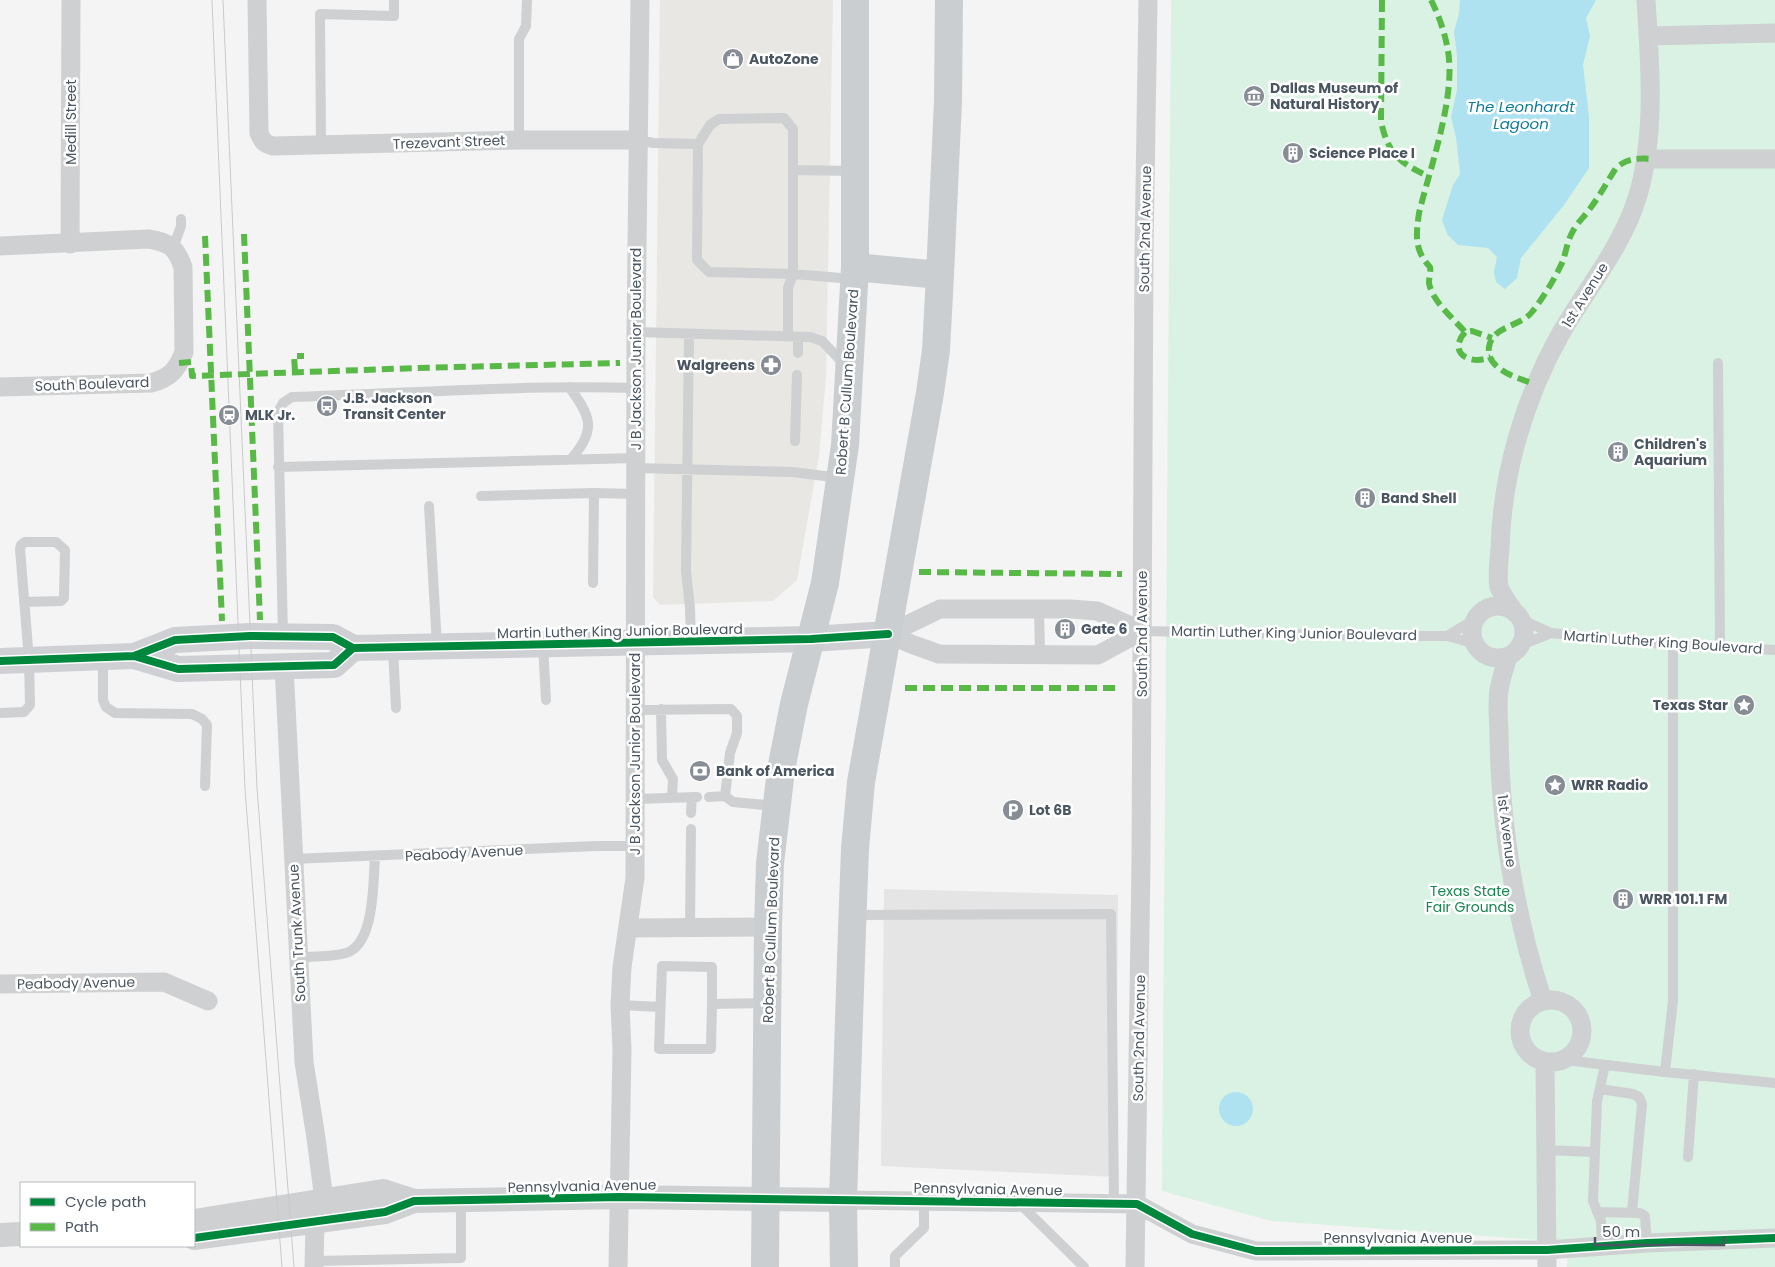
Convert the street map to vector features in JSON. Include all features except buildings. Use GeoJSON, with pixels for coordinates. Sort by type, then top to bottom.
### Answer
{"type":"FeatureCollection","features":[{"type":"Feature","properties":{"kind":"main road","name":"Robert B Cullum Boulevard"},"geometry":{"type":"LineString","coordinates":[[765,1267],[770,863],[781,770],[794,704],[825,583],[845,445],[855,273],[855,0]]}},
{"type":"Feature","properties":{"kind":"main road"},"geometry":{"type":"LineString","coordinates":[[844,1267],[843,1200],[855,849],[861,782],[930,394],[936,350],[948,101],[949,0]]}},
{"type":"Feature","properties":{"kind":"main road"},"geometry":{"type":"LineString","coordinates":[[855,273],[940,275]]}},
{"type":"Feature","properties":{"kind":"main road","name":"Martin Luther King Junior Boulevard"},"geometry":{"type":"LineString","coordinates":[[0,661],[134,656],[175,640],[283,636],[333,636],[353,648],[393,648],[811,639],[888,634]]}},
{"type":"Feature","properties":{"kind":"main road","name":"Martin Luther King Junior Boulevard"},"geometry":{"type":"LineString","coordinates":[[134,656],[178,669],[334,665],[353,648]]}},
{"type":"Feature","properties":{"kind":"street","name":"Medill Street"},"geometry":{"type":"LineString","coordinates":[[70,244],[71,0]]}},
{"type":"Feature","properties":{"kind":"street","name":"Trezevant Street"},"geometry":{"type":"LineString","coordinates":[[257,0],[259,133],[262,140],[267,144],[273,146],[519,140],[638,140]]}},
{"type":"Feature","properties":{"kind":"street","name":"J B Jackson Junior Boulevard"},"geometry":{"type":"LineString","coordinates":[[618,1267],[622,1049],[620,1005],[622,968],[635,878],[636,332],[640,0]]}},
{"type":"Feature","properties":{"kind":"street","name":"South 2nd Avenue"},"geometry":{"type":"LineString","coordinates":[[1135,1267],[1141,861],[1148,0]]}},
{"type":"Feature","properties":{"kind":"street","name":"1st Avenue"},"geometry":{"type":"LineString","coordinates":[[1499,586],[1500,535],[1504,502],[1512,458],[1525,413],[1560,335],[1617,243],[1637,196],[1646,159],[1649,132],[1646,0]]}},
{"type":"Feature","properties":{"kind":"street"},"geometry":{"type":"LineString","coordinates":[[1648,36],[1775,33]]}},
{"type":"Feature","properties":{"kind":"street"},"geometry":{"type":"LineString","coordinates":[[1653,159],[1775,159]]}},
{"type":"Feature","properties":{"kind":"street"},"geometry":{"type":"LineString","coordinates":[[0,246],[148,239],[163,241],[173,248]]}},
{"type":"Feature","properties":{"kind":"street","name":"South Boulevard"},"geometry":{"type":"LineString","coordinates":[[0,387],[151,382],[162,380],[172,373],[184,352],[182,267],[179,257],[173,248]]}},
{"type":"Feature","properties":{"kind":"street"},"geometry":{"type":"LineString","coordinates":[[1499,586],[1523,628],[1524,636],[1514,650],[1500,658],[1491,657],[1480,649],[1472,633],[1480,615],[1499,586]]}},
{"type":"Feature","properties":{"kind":"street"},"geometry":{"type":"LineString","coordinates":[[1480,615],[1490,608],[1498,606],[1507,608],[1517,616]]}},
{"type":"Feature","properties":{"kind":"street","name":"Martin Luther King Junior Boulevard"},"geometry":{"type":"LineString","coordinates":[[888,634],[940,609],[1097,611],[1142,631]]}},
{"type":"Feature","properties":{"kind":"street","name":"Martin Luther King Junior Boulevard"},"geometry":{"type":"LineString","coordinates":[[888,634],[939,654],[1098,655],[1142,631]]}},
{"type":"Feature","properties":{"kind":"street","name":"1st Avenue"},"geometry":{"type":"LineString","coordinates":[[1480,649],[1499,687]]}},
{"type":"Feature","properties":{"kind":"street","name":"1st Avenue"},"geometry":{"type":"LineString","coordinates":[[1514,650],[1499,687],[1500,762],[1504,815],[1518,905],[1533,971],[1543,1001]]}},
{"type":"Feature","properties":{"kind":"street","name":"South Trunk Avenue"},"geometry":{"type":"LineString","coordinates":[[284,666],[304,1062],[324,1200]]}},
{"type":"Feature","properties":{"kind":"street"},"geometry":{"type":"LineString","coordinates":[[628,928],[768,927]]}},
{"type":"Feature","properties":{"kind":"street","name":"Peabody Avenue"},"geometry":{"type":"LineString","coordinates":[[0,984],[164,982],[208,1001]]}},
{"type":"Feature","properties":{"kind":"street"},"geometry":{"type":"LineString","coordinates":[[1543,1001],[1563,1002],[1579,1016],[1583,1036],[1580,1046],[1565,1060],[1555,1063],[1544,1062],[1535,1058],[1527,1051],[1522,1042],[1521,1022],[1526,1012],[1534,1005],[1543,1001]]}},
{"type":"Feature","properties":{"kind":"street"},"geometry":{"type":"LineString","coordinates":[[1544,1062],[1547,1258]]}},
{"type":"Feature","properties":{"kind":"street","name":"Pennsylvania Avenue"},"geometry":{"type":"LineString","coordinates":[[195,1221],[382,1191],[414,1201],[620,1197],[1137,1204],[1192,1234],[1256,1251],[1547,1258],[1602,1245],[1775,1238]]}},
{"type":"Feature","properties":{"kind":"street","name":"Pennsylvania Avenue"},"geometry":{"type":"LineString","coordinates":[[195,1238],[385,1212],[414,1201]]}},
{"type":"Feature","properties":{"kind":"street"},"geometry":{"type":"LineString","coordinates":[[315,1222],[315,1264]]}},
{"type":"Feature","properties":{"kind":"street"},"geometry":{"type":"LineString","coordinates":[[0,1235],[20,1234]]}},
{"type":"Feature","properties":{"kind":"lane"},"geometry":{"type":"LineString","coordinates":[[321,145],[320,14],[394,16],[394,0]]}},
{"type":"Feature","properties":{"kind":"lane"},"geometry":{"type":"LineString","coordinates":[[519,140],[519,39],[526,26],[527,0]]}},
{"type":"Feature","properties":{"kind":"lane"},"geometry":{"type":"LineString","coordinates":[[798,353],[793,337],[788,288],[794,274],[793,129],[784,118],[719,119],[710,125],[698,144],[697,260],[709,272],[794,274],[855,273]]}},
{"type":"Feature","properties":{"kind":"lane"},"geometry":{"type":"LineString","coordinates":[[638,140],[654,143],[698,144]]}},
{"type":"Feature","properties":{"kind":"lane"},"geometry":{"type":"LineString","coordinates":[[793,170],[856,171]]}},
{"type":"Feature","properties":{"kind":"lane"},"geometry":{"type":"LineString","coordinates":[[173,248],[181,226],[181,219]]}},
{"type":"Feature","properties":{"kind":"lane"},"geometry":{"type":"LineString","coordinates":[[636,332],[810,337],[822,341],[849,369]]}},
{"type":"Feature","properties":{"kind":"lane"},"geometry":{"type":"LineString","coordinates":[[689,334],[686,571],[691,642]]}},
{"type":"Feature","properties":{"kind":"lane"},"geometry":{"type":"LineString","coordinates":[[1718,363],[1720,647]]}},
{"type":"Feature","properties":{"kind":"lane"},"geometry":{"type":"LineString","coordinates":[[795,441],[797,375]]}},
{"type":"Feature","properties":{"kind":"lane"},"geometry":{"type":"LineString","coordinates":[[569,387],[584,407],[589,424],[583,446],[570,460]]}},
{"type":"Feature","properties":{"kind":"lane"},"geometry":{"type":"LineString","coordinates":[[283,636],[278,412],[283,402],[292,397],[488,389],[636,388]]}},
{"type":"Feature","properties":{"kind":"lane"},"geometry":{"type":"LineString","coordinates":[[278,467],[570,460],[636,463],[686,469],[793,472],[841,479]]}},
{"type":"Feature","properties":{"kind":"lane"},"geometry":{"type":"LineString","coordinates":[[481,496],[594,493],[636,494]]}},
{"type":"Feature","properties":{"kind":"lane"},"geometry":{"type":"LineString","coordinates":[[593,583],[594,493]]}},
{"type":"Feature","properties":{"kind":"lane"},"geometry":{"type":"LineString","coordinates":[[429,506],[437,647]]}},
{"type":"Feature","properties":{"kind":"lane"},"geometry":{"type":"LineString","coordinates":[[0,713],[24,712],[30,705],[29,660],[24,602],[20,550],[21,545],[25,542],[56,542],[61,544],[65,550],[64,598],[61,601],[24,602]]}},
{"type":"Feature","properties":{"kind":"lane"},"geometry":{"type":"LineString","coordinates":[[1039,610],[1040,654]]}},
{"type":"Feature","properties":{"kind":"lane"},"geometry":{"type":"LineString","coordinates":[[1447,636],[1480,615]]}},
{"type":"Feature","properties":{"kind":"lane","name":"Martin Luther King Boulevard"},"geometry":{"type":"LineString","coordinates":[[1517,616],[1551,633],[1673,645],[1775,650]]}},
{"type":"Feature","properties":{"kind":"lane","name":"Martin Luther King Junior Boulevard"},"geometry":{"type":"LineString","coordinates":[[1142,631],[1447,636]]}},
{"type":"Feature","properties":{"kind":"lane","name":"Martin Luther King Boulevard"},"geometry":{"type":"LineString","coordinates":[[1514,650],[1551,633]]}},
{"type":"Feature","properties":{"kind":"lane"},"geometry":{"type":"LineString","coordinates":[[1447,636],[1480,649]]}},
{"type":"Feature","properties":{"kind":"lane"},"geometry":{"type":"LineString","coordinates":[[543,645],[546,700]]}},
{"type":"Feature","properties":{"kind":"lane"},"geometry":{"type":"LineString","coordinates":[[1665,1072],[1673,1000],[1673,645]]}},
{"type":"Feature","properties":{"kind":"lane"},"geometry":{"type":"LineString","coordinates":[[393,648],[396,708]]}},
{"type":"Feature","properties":{"kind":"lane"},"geometry":{"type":"LineString","coordinates":[[102,658],[103,700],[106,707],[110,710],[115,713],[192,714],[202,719],[207,725],[205,786]]}},
{"type":"Feature","properties":{"kind":"lane"},"geometry":{"type":"LineString","coordinates":[[661,709],[662,760],[673,779],[672,798]]}},
{"type":"Feature","properties":{"kind":"lane"},"geometry":{"type":"LineString","coordinates":[[636,710],[731,709],[737,716],[737,733],[730,752],[725,796]]}},
{"type":"Feature","properties":{"kind":"lane"},"geometry":{"type":"LineString","coordinates":[[709,796],[725,796],[733,802],[776,806]]}},
{"type":"Feature","properties":{"kind":"lane"},"geometry":{"type":"LineString","coordinates":[[636,799],[694,797],[691,813]]}},
{"type":"Feature","properties":{"kind":"lane"},"geometry":{"type":"LineString","coordinates":[[690,928],[691,829]]}},
{"type":"Feature","properties":{"kind":"lane","name":"Peabody Avenue"},"geometry":{"type":"LineString","coordinates":[[293,859],[635,846]]}},
{"type":"Feature","properties":{"kind":"lane"},"geometry":{"type":"LineString","coordinates":[[299,958],[347,953],[359,942],[370,919],[375,857]]}},
{"type":"Feature","properties":{"kind":"lane"},"geometry":{"type":"LineString","coordinates":[[852,915],[1111,914],[1114,1204]]}},
{"type":"Feature","properties":{"kind":"lane"},"geometry":{"type":"LineString","coordinates":[[662,966],[712,967],[712,1004],[711,1049],[659,1049],[662,966]]}},
{"type":"Feature","properties":{"kind":"lane"},"geometry":{"type":"LineString","coordinates":[[712,1004],[767,1003]]}},
{"type":"Feature","properties":{"kind":"lane"},"geometry":{"type":"LineString","coordinates":[[620,1005],[660,1007]]}},
{"type":"Feature","properties":{"kind":"lane"},"geometry":{"type":"LineString","coordinates":[[1565,1060],[1775,1083]]}},
{"type":"Feature","properties":{"kind":"lane"},"geometry":{"type":"LineString","coordinates":[[1602,1245],[1601,1221],[1593,1201],[1597,1101],[1605,1065]]}},
{"type":"Feature","properties":{"kind":"lane"},"geometry":{"type":"LineString","coordinates":[[1688,1157],[1694,1074]]}},
{"type":"Feature","properties":{"kind":"lane"},"geometry":{"type":"LineString","coordinates":[[1600,1089],[1633,1094],[1640,1097],[1642,1104],[1632,1212]]}},
{"type":"Feature","properties":{"kind":"lane"},"geometry":{"type":"LineString","coordinates":[[1546,1150],[1594,1152]]}},
{"type":"Feature","properties":{"kind":"lane"},"geometry":{"type":"LineString","coordinates":[[315,1264],[461,1258],[461,1200]]}},
{"type":"Feature","properties":{"kind":"lane"},"geometry":{"type":"LineString","coordinates":[[895,1267],[895,1256],[924,1228],[924,1201]]}},
{"type":"Feature","properties":{"kind":"lane"},"geometry":{"type":"LineString","coordinates":[[1018,1202],[1084,1267]]}},
{"type":"Feature","properties":{"kind":"lane"},"geometry":{"type":"LineString","coordinates":[[1597,1212],[1632,1212],[1645,1216],[1647,1243]]}},
{"type":"Feature","properties":{"kind":"shaded area"},"geometry":{"type":"Polygon","coordinates":[[[660,0],[833,0],[826,377],[819,456],[797,580],[773,601],[660,605],[653,597],[660,0]]]}},
{"type":"Feature","properties":{"kind":"shaded area"},"geometry":{"type":"Polygon","coordinates":[[[884,889],[1118,895],[1116,1177],[881,1166],[884,889]]]}},
{"type":"Feature","properties":{"kind":"green space","name":"Texas State Fair Grounds"},"geometry":{"type":"Polygon","coordinates":[[[1171,0],[1775,0],[1775,1267],[1567,1267],[1568,1242],[1271,1221],[1162,1191],[1171,0]]]}},
{"type":"Feature","properties":{"kind":"water","name":"The Leonhardt Lagoon"},"geometry":{"type":"Polygon","coordinates":[[[1460,0],[1596,0],[1586,18],[1590,36],[1583,65],[1589,117],[1589,168],[1564,205],[1521,258],[1517,278],[1505,289],[1496,282],[1494,272],[1497,257],[1488,248],[1458,245],[1447,234],[1442,220],[1453,185],[1460,174],[1456,137],[1451,117],[1457,90],[1457,56],[1454,31],[1459,14],[1460,0]]]}},
{"type":"Feature","properties":{"kind":"water"},"geometry":{"type":"Polygon","coordinates":[[[1236,1092],[1243,1093],[1248,1097],[1252,1102],[1252,1116],[1248,1121],[1243,1125],[1236,1126],[1229,1125],[1224,1121],[1220,1116],[1219,1109],[1220,1102],[1224,1097],[1229,1093],[1236,1092]]]}},
{"type":"Feature","properties":{"kind":"tram line"},"geometry":{"type":"LineString","coordinates":[[212,0],[245,789],[282,1267]]}},
{"type":"Feature","properties":{"kind":"tram line"},"geometry":{"type":"LineString","coordinates":[[223,0],[257,788],[294,1267]]}},
{"type":"Feature","properties":{"kind":"marked path"},"geometry":{"type":"LineString","coordinates":[[1382,0],[1381,122],[1387,142],[1396,156],[1409,166],[1428,176]]}},
{"type":"Feature","properties":{"kind":"marked path"},"geometry":{"type":"LineString","coordinates":[[1431,0],[1437,12],[1447,44],[1450,69],[1441,132],[1419,213],[1417,242],[1421,254],[1430,267],[1429,283],[1439,303],[1465,332],[1472,331],[1492,338]]}},
{"type":"Feature","properties":{"kind":"marked path"},"geometry":{"type":"LineString","coordinates":[[1529,382],[1509,374],[1496,366],[1489,354],[1491,340],[1501,331],[1527,317],[1536,307],[1559,269],[1569,239],[1575,228],[1593,205],[1616,168],[1624,162],[1633,159],[1653,159]]}},
{"type":"Feature","properties":{"kind":"marked path"},"geometry":{"type":"LineString","coordinates":[[244,234],[260,620]]}},
{"type":"Feature","properties":{"kind":"marked path"},"geometry":{"type":"LineString","coordinates":[[205,236],[222,621]]}},
{"type":"Feature","properties":{"kind":"marked path"},"geometry":{"type":"LineString","coordinates":[[1465,332],[1460,339],[1459,346],[1463,356],[1476,360],[1491,357]]}},
{"type":"Feature","properties":{"kind":"marked path"},"geometry":{"type":"LineString","coordinates":[[295,371],[294,356],[304,356]]}},
{"type":"Feature","properties":{"kind":"marked path"},"geometry":{"type":"LineString","coordinates":[[179,363],[191,362],[192,376],[620,363]]}},
{"type":"Feature","properties":{"kind":"marked path"},"geometry":{"type":"LineString","coordinates":[[919,572],[1122,574]]}},
{"type":"Feature","properties":{"kind":"marked path"},"geometry":{"type":"LineString","coordinates":[[905,688],[1121,688]]}},
{"type":"Feature","properties":{"kind":"cycle path"},"geometry":{"type":"LineString","coordinates":[[134,656],[175,640],[250,636],[333,637],[353,648],[811,639],[888,634]]}},
{"type":"Feature","properties":{"kind":"cycle path"},"geometry":{"type":"LineString","coordinates":[[0,661],[134,656],[178,669],[334,665],[353,648]]}},
{"type":"Feature","properties":{"kind":"cycle path"},"geometry":{"type":"LineString","coordinates":[[195,1238],[385,1212],[414,1201],[620,1197],[1137,1204],[1192,1234],[1256,1251],[1547,1250],[1647,1243],[1775,1238]]}},
{"type":"Feature","properties":{"kind":"place","name":"AutoZone"},"geometry":{"type":"Point","coordinates":[733,59]}},
{"type":"Feature","properties":{"kind":"place","name":"Dallas Museum of Natural History"},"geometry":{"type":"Point","coordinates":[1254,96]}},
{"type":"Feature","properties":{"kind":"place","name":"Science Place I"},"geometry":{"type":"Point","coordinates":[1293,153]}},
{"type":"Feature","properties":{"kind":"place","name":"Walgreens"},"geometry":{"type":"Point","coordinates":[771,365]}},
{"type":"Feature","properties":{"kind":"place","name":"J.B. Jackson Transit Center"},"geometry":{"type":"Point","coordinates":[327,406]}},
{"type":"Feature","properties":{"kind":"place","name":"MLK Jr."},"geometry":{"type":"Point","coordinates":[229,415]}},
{"type":"Feature","properties":{"kind":"place","name":"Children's Aquarium"},"geometry":{"type":"Point","coordinates":[1618,452]}},
{"type":"Feature","properties":{"kind":"place","name":"Band Shell"},"geometry":{"type":"Point","coordinates":[1365,498]}},
{"type":"Feature","properties":{"kind":"place","name":"Gate 6"},"geometry":{"type":"Point","coordinates":[1065,629]}},
{"type":"Feature","properties":{"kind":"place","name":"Texas Star"},"geometry":{"type":"Point","coordinates":[1744,705]}},
{"type":"Feature","properties":{"kind":"place","name":"Bank of America"},"geometry":{"type":"Point","coordinates":[700,771]}},
{"type":"Feature","properties":{"kind":"place","name":"WRR Radio"},"geometry":{"type":"Point","coordinates":[1555,785]}},
{"type":"Feature","properties":{"kind":"place","name":"Lot 6B"},"geometry":{"type":"Point","coordinates":[1013,810]}},
{"type":"Feature","properties":{"kind":"place","name":"WRR 101.1 FM"},"geometry":{"type":"Point","coordinates":[1623,899]}}]}
